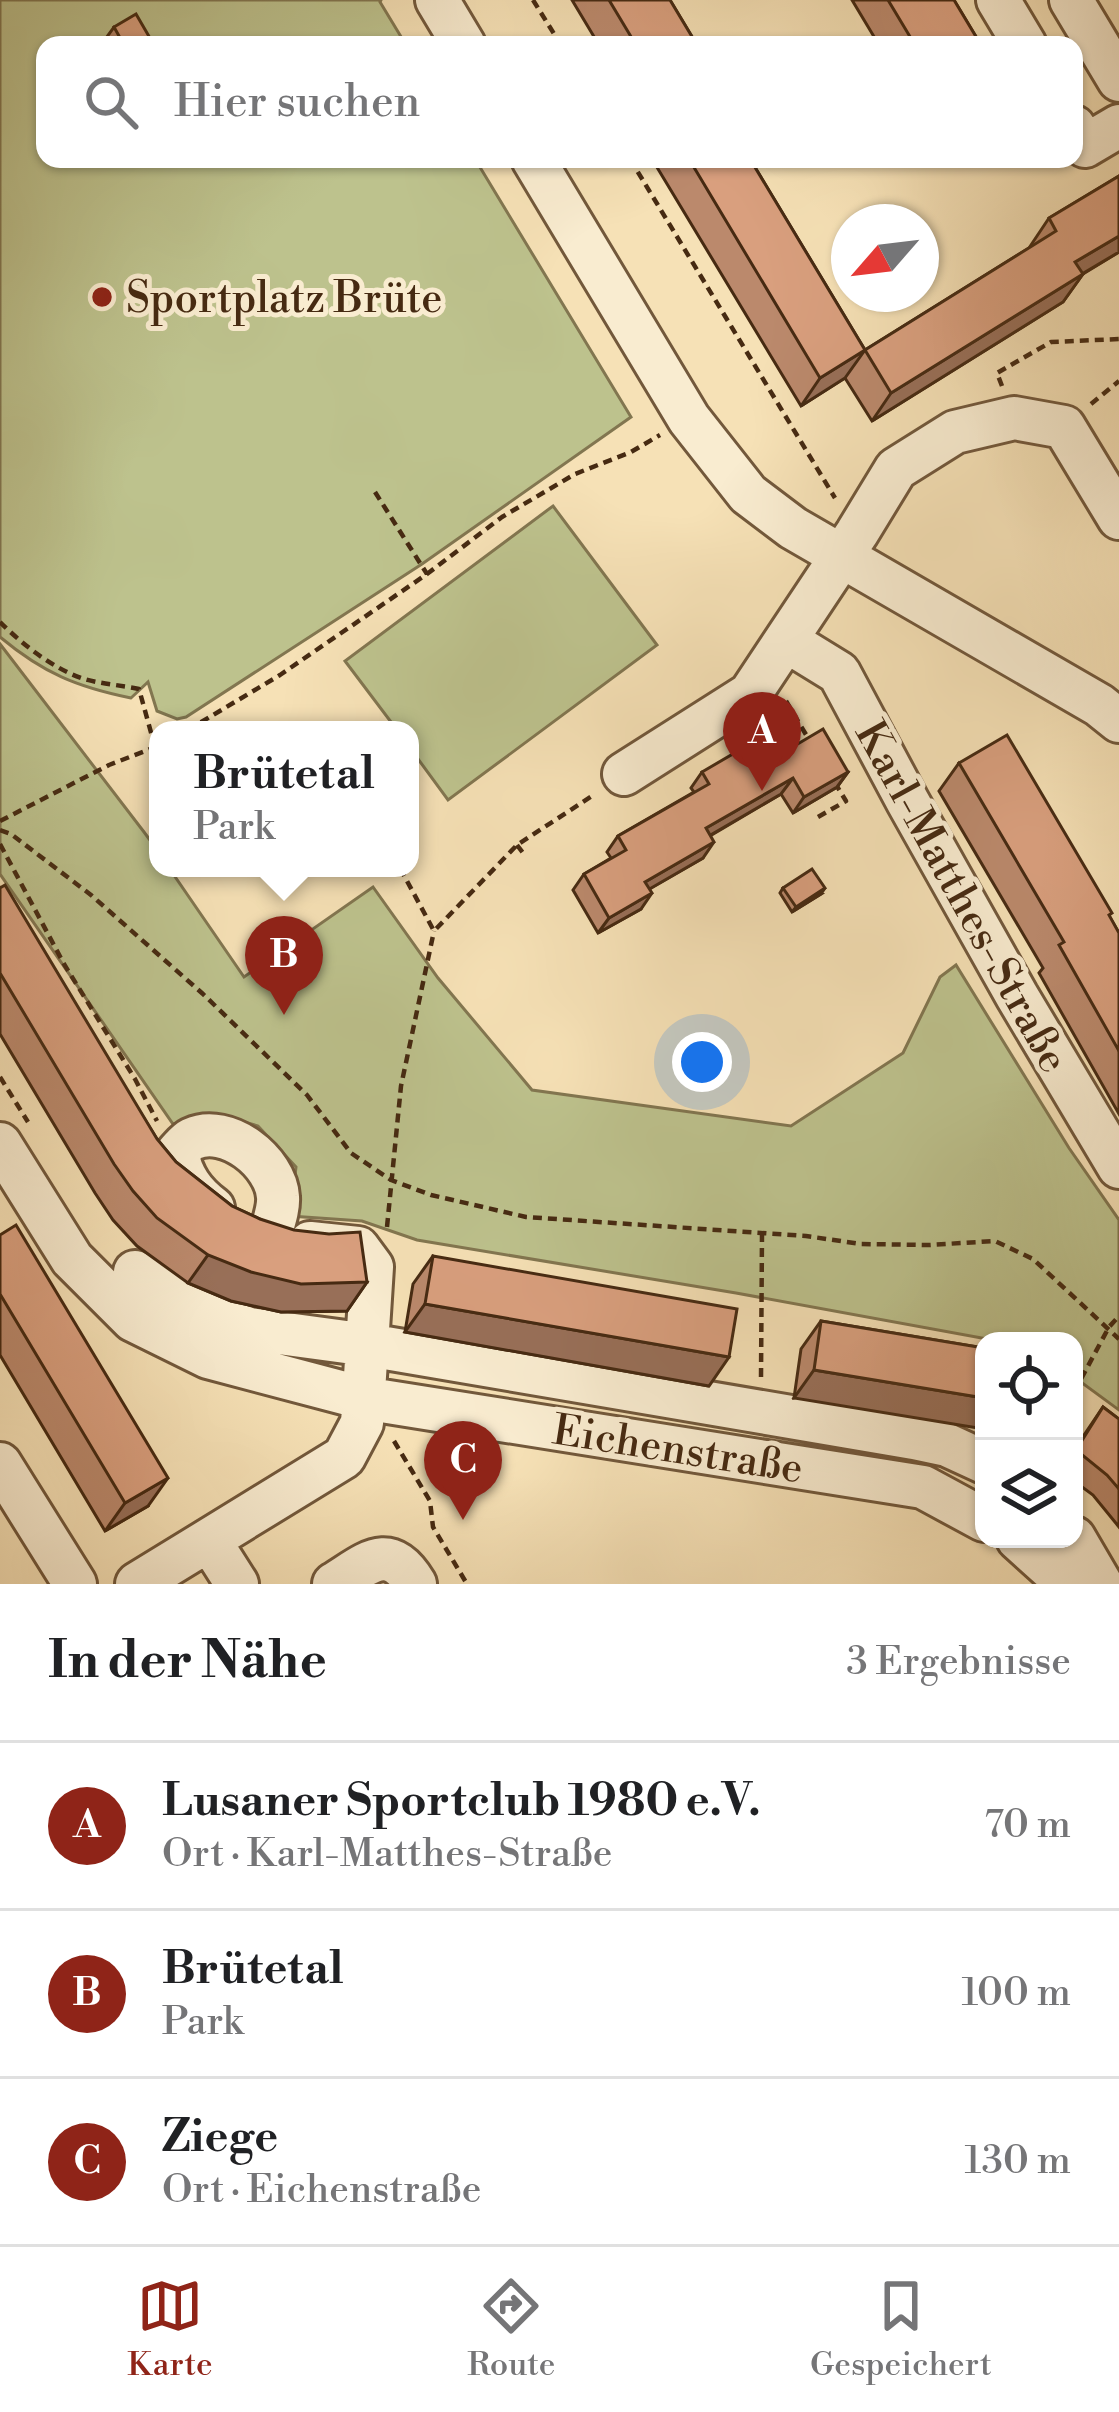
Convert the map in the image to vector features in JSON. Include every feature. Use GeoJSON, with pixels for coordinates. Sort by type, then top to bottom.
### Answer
{"type":"FeatureCollection","features":[{"type":"Feature","properties":{"kind":"street"},"geometry":{"type":"LineString","coordinates":[[437,0],[459,36]]}},
{"type":"Feature","properties":{"kind":"street"},"geometry":{"type":"LineString","coordinates":[[998,0],[1020,36]]}},
{"type":"Feature","properties":{"kind":"street"},"geometry":{"type":"LineString","coordinates":[[1071,0],[1119,80]]}},
{"type":"Feature","properties":{"kind":"street"},"geometry":{"type":"LineString","coordinates":[[1083,143],[1085,146],[1119,126]]}},
{"type":"Feature","properties":{"kind":"street"},"geometry":{"type":"LineString","coordinates":[[538,168],[689,419],[748,494],[793,528],[849,545],[1119,721]]}},
{"type":"Feature","properties":{"kind":"street"},"geometry":{"type":"LineString","coordinates":[[624,774],[750,694],[896,470],[955,432],[1014,418],[1064,427],[1119,518]]}},
{"type":"Feature","properties":{"kind":"street","name":"Karl-Matthes-Straße"},"geometry":{"type":"LineString","coordinates":[[776,657],[839,673],[1017,996],[1119,1167]]}},
{"type":"Feature","properties":{"kind":"street"},"geometry":{"type":"LineString","coordinates":[[137,1584],[344,1457],[362,1423],[371,1267],[358,1248],[270,1236],[220,1213],[197,1196],[180,1171],[177,1153],[192,1139],[216,1136],[259,1157],[273,1175],[279,1200],[270,1236]]}},
{"type":"Feature","properties":{"kind":"street","name":"Eichenstraße"},"geometry":{"type":"LineString","coordinates":[[0,1144],[72,1258],[134,1320],[208,1357],[364,1397],[923,1487],[975,1515]]}},
{"type":"Feature","properties":{"kind":"street"},"geometry":{"type":"LineString","coordinates":[[135,1273],[202,1313],[249,1329],[914,1438],[975,1458]]}},
{"type":"Feature","properties":{"kind":"street"},"geometry":{"type":"LineString","coordinates":[[0,1464],[75,1584]]}},
{"type":"Feature","properties":{"kind":"street"},"geometry":{"type":"LineString","coordinates":[[209,1540],[237,1584]]}},
{"type":"Feature","properties":{"kind":"street"},"geometry":{"type":"LineString","coordinates":[[1028,1548],[1068,1584]]}},
{"type":"Feature","properties":{"kind":"street"},"geometry":{"type":"LineString","coordinates":[[1080,1548],[1101,1584]]}},
{"type":"Feature","properties":{"kind":"street"},"geometry":{"type":"LineString","coordinates":[[334,1584],[373,1560],[385,1558],[407,1570],[415,1584]]}},
{"type":"Feature","properties":{"kind":"path"},"geometry":{"type":"LineString","coordinates":[[533,0],[555,36]]}},
{"type":"Feature","properties":{"kind":"path"},"geometry":{"type":"LineString","coordinates":[[635,168],[849,545]]}},
{"type":"Feature","properties":{"kind":"path"},"geometry":{"type":"LineString","coordinates":[[1014,418],[997,373],[1051,342],[1119,339]]}},
{"type":"Feature","properties":{"kind":"path"},"geometry":{"type":"LineString","coordinates":[[203,721],[280,675],[502,517],[575,474],[631,452],[689,419]]}},
{"type":"Feature","properties":{"kind":"path"},"geometry":{"type":"LineString","coordinates":[[375,492],[428,574]]}},
{"type":"Feature","properties":{"kind":"path"},"geometry":{"type":"LineString","coordinates":[[0,622],[47,659],[81,677],[140,689],[150,721]]}},
{"type":"Feature","properties":{"kind":"path"},"geometry":{"type":"LineString","coordinates":[[776,657],[777,686],[812,744]]}},
{"type":"Feature","properties":{"kind":"path"},"geometry":{"type":"LineString","coordinates":[[149,749],[66,786],[0,826],[91,895],[187,980],[307,1095],[351,1153],[391,1180],[431,1195],[526,1216],[861,1244],[995,1241],[1034,1259],[1119,1339]]}},
{"type":"Feature","properties":{"kind":"path"},"geometry":{"type":"LineString","coordinates":[[371,1267],[386,1236],[401,1085],[434,931],[517,845],[624,774]]}},
{"type":"Feature","properties":{"kind":"path"},"geometry":{"type":"LineString","coordinates":[[818,817],[846,802],[834,782]]}},
{"type":"Feature","properties":{"kind":"path"},"geometry":{"type":"LineString","coordinates":[[0,844],[64,964],[177,1153]]}},
{"type":"Feature","properties":{"kind":"path"},"geometry":{"type":"LineString","coordinates":[[517,845],[526,857]]}},
{"type":"Feature","properties":{"kind":"path"},"geometry":{"type":"LineString","coordinates":[[405,877],[434,931]]}},
{"type":"Feature","properties":{"kind":"path"},"geometry":{"type":"LineString","coordinates":[[762,1233],[762,1413]]}},
{"type":"Feature","properties":{"kind":"path"},"geometry":{"type":"LineString","coordinates":[[1083,1375],[1119,1316]]}},
{"type":"Feature","properties":{"kind":"path"},"geometry":{"type":"LineString","coordinates":[[389,1433],[430,1502],[434,1527],[467,1584]]}},
{"type":"Feature","properties":{"kind":"green space"},"geometry":{"type":"Polygon","coordinates":[[[0,0],[381,0],[401,36],[36,36],[36,168],[480,168],[631,417],[422,564],[186,717],[177,719],[157,711],[148,682],[131,698],[94,689],[46,669],[0,637],[0,0]]]}},
{"type":"Feature","properties":{"kind":"green space"},"geometry":{"type":"Polygon","coordinates":[[[553,506],[657,645],[448,800],[419,760],[419,721],[390,721],[345,661],[553,506]]]}},
{"type":"Feature","properties":{"kind":"green space"},"geometry":{"type":"Polygon","coordinates":[[[0,644],[149,839],[149,877],[175,877],[244,977],[373,887],[438,978],[532,1090],[791,1126],[903,1053],[940,977],[956,965],[1119,1220],[1119,1410],[1083,1384],[1083,1332],[975,1332],[975,1337],[417,1240],[362,1221],[290,1216],[296,1167],[258,1126],[217,1114],[173,1124],[0,874],[0,644]]]}},
{"type":"Feature","properties":{"kind":"building"},"geometry":{"type":"Polygon","coordinates":[[[609,0],[670,0],[692,36],[631,36],[609,0]]]}},
{"type":"Feature","properties":{"kind":"building"},"geometry":{"type":"Polygon","coordinates":[[[888,0],[954,0],[976,36],[910,36],[888,0]]]}},
{"type":"Feature","properties":{"kind":"building"},"geometry":{"type":"Polygon","coordinates":[[[136,14],[149,36],[119,36],[114,27],[136,14]]]}},
{"type":"Feature","properties":{"kind":"building"},"geometry":{"type":"Polygon","coordinates":[[[694,168],[755,168],[831,294],[831,312],[842,312],[865,350],[820,378],[694,168]]]}},
{"type":"Feature","properties":{"kind":"building"},"geometry":{"type":"Polygon","coordinates":[[[1119,176],[1119,236],[1075,262],[1083,274],[891,393],[865,350],[926,312],[939,312],[939,304],[1056,231],[1049,218],[1119,176]]]}},
{"type":"Feature","properties":{"kind":"building"},"geometry":{"type":"Polygon","coordinates":[[[823,729],[848,772],[804,797],[793,778],[706,828],[714,842],[645,882],[652,893],[609,918],[584,874],[626,850],[618,836],[709,784],[702,772],[767,734],[779,755],[823,729]]]}},
{"type":"Feature","properties":{"kind":"building"},"geometry":{"type":"Polygon","coordinates":[[[1007,735],[1112,913],[1119,933],[1119,1051],[1059,945],[1064,942],[959,763],[1007,735]]]}},
{"type":"Feature","properties":{"kind":"building"},"geometry":{"type":"Polygon","coordinates":[[[812,869],[825,888],[796,907],[783,888],[812,869]]]}},
{"type":"Feature","properties":{"kind":"building"},"geometry":{"type":"Polygon","coordinates":[[[5,885],[157,1139],[176,1162],[232,1206],[260,1219],[294,1230],[360,1232],[367,1282],[301,1284],[251,1272],[208,1255],[157,1218],[114,1164],[0,973],[0,888],[5,885]]]}},
{"type":"Feature","properties":{"kind":"building"},"geometry":{"type":"Polygon","coordinates":[[[16,1225],[168,1478],[125,1503],[0,1294],[0,1235],[16,1225]]]}},
{"type":"Feature","properties":{"kind":"building"},"geometry":{"type":"Polygon","coordinates":[[[433,1256],[737,1309],[729,1357],[425,1304],[433,1256]]]}},
{"type":"Feature","properties":{"kind":"building"},"geometry":{"type":"Polygon","coordinates":[[[821,1321],[975,1347],[975,1397],[814,1370],[821,1321]]]}},
{"type":"Feature","properties":{"kind":"building"},"geometry":{"type":"Polygon","coordinates":[[[1103,1407],[1119,1419],[1119,1489],[1083,1456],[1083,1439],[1103,1407]]]}},
{"type":"Feature","properties":{"kind":"place","name":"Sportplatz Brüte"},"geometry":{"type":"Point","coordinates":[102,297]}},
{"type":"Feature","properties":{"kind":"place","name":"Lusaner Sportclub 1980 e.V."},"geometry":{"type":"Point","coordinates":[762,791]}},
{"type":"Feature","properties":{"kind":"place","name":"Brütetal"},"geometry":{"type":"Point","coordinates":[284,1015]}},
{"type":"Feature","properties":{"kind":"place","name":"Ziege"},"geometry":{"type":"Point","coordinates":[463,1520]}}]}
